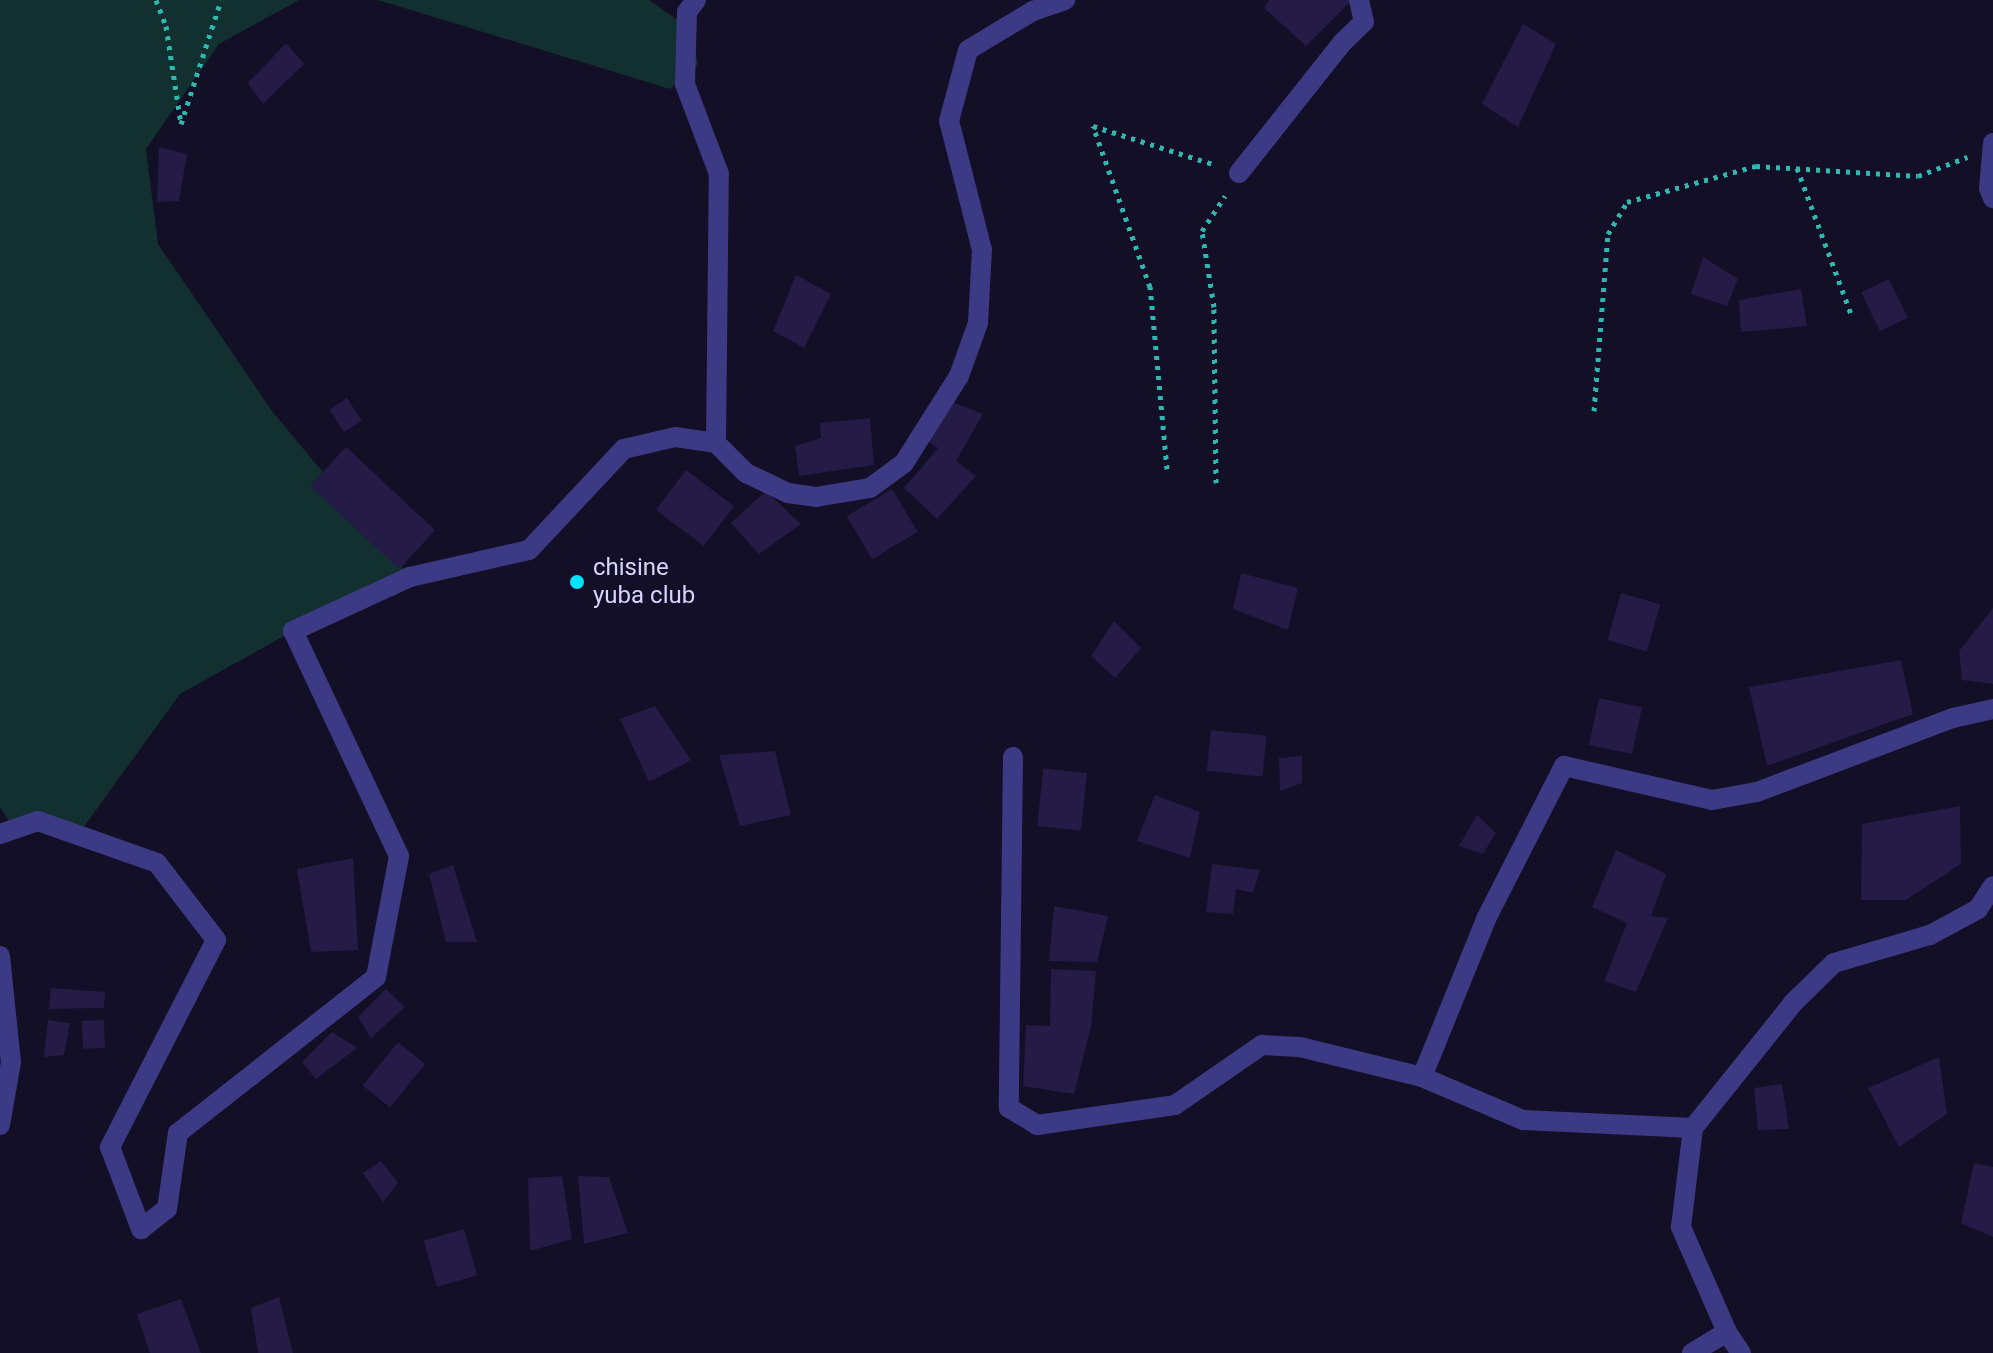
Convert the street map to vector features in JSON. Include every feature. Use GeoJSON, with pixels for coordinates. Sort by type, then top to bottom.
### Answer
{"type":"FeatureCollection","features":[{"type":"Feature","properties":{"kind":"street"},"geometry":{"type":"LineString","coordinates":[[696,0],[687,12],[685,84],[719,174],[716,443]]}},
{"type":"Feature","properties":{"kind":"street"},"geometry":{"type":"LineString","coordinates":[[0,834],[38,821],[157,863],[216,940],[110,1147],[141,1229],[167,1209],[178,1133],[376,977],[399,856],[293,631],[410,577],[529,550],[624,449],[675,437],[716,443],[746,473],[788,493],[816,497],[870,488],[904,463],[959,376],[978,323],[982,250],[949,121],[968,50],[1033,11],[1065,0]]}},
{"type":"Feature","properties":{"kind":"street"},"geometry":{"type":"LineString","coordinates":[[1239,173],[1343,42],[1364,22],[1359,0]]}},
{"type":"Feature","properties":{"kind":"street"},"geometry":{"type":"LineString","coordinates":[[1991,145],[1989,188],[1993,198]]}},
{"type":"Feature","properties":{"kind":"street"},"geometry":{"type":"LineString","coordinates":[[1422,1077],[1486,919],[1564,766],[1712,800],[1757,792],[1953,718],[1993,709]]}},
{"type":"Feature","properties":{"kind":"street"},"geometry":{"type":"LineString","coordinates":[[1013,757],[1009,1108],[1037,1125],[1175,1105],[1262,1045],[1300,1047],[1422,1077],[1523,1120],[1693,1128]]}},
{"type":"Feature","properties":{"kind":"street"},"geometry":{"type":"LineString","coordinates":[[1741,1353],[1727,1332],[1681,1227],[1693,1128],[1794,1002],[1834,963],[1930,935],[1978,909],[1993,886]]}},
{"type":"Feature","properties":{"kind":"street"},"geometry":{"type":"LineString","coordinates":[[0,956],[11,1062],[0,1125]]}},
{"type":"Feature","properties":{"kind":"street"},"geometry":{"type":"LineString","coordinates":[[1692,1353],[1727,1332]]}},
{"type":"Feature","properties":{"kind":"path"},"geometry":{"type":"LineString","coordinates":[[156,0],[166,26],[181,124],[221,0]]}},
{"type":"Feature","properties":{"kind":"path"},"geometry":{"type":"LineString","coordinates":[[1167,469],[1150,287],[1093,126],[1239,173],[1202,231],[1214,307],[1216,483]]}},
{"type":"Feature","properties":{"kind":"path"},"geometry":{"type":"LineString","coordinates":[[1594,411],[1608,234],[1627,202],[1756,166],[1918,176],[1991,145]]}},
{"type":"Feature","properties":{"kind":"path"},"geometry":{"type":"LineString","coordinates":[[1797,168],[1852,317]]}},
{"type":"Feature","properties":{"kind":"green space"},"geometry":{"type":"Polygon","coordinates":[[[0,0],[299,0],[219,44],[146,149],[158,244],[272,411],[410,577],[293,631],[180,694],[78,835],[14,829],[0,807],[0,0]]]}},
{"type":"Feature","properties":{"kind":"green space"},"geometry":{"type":"Polygon","coordinates":[[[378,0],[649,0],[692,30],[698,64],[670,89],[378,0]]]}},
{"type":"Feature","properties":{"kind":"building"},"geometry":{"type":"Polygon","coordinates":[[[1269,0],[1352,0],[1306,46],[1264,8],[1269,0]]]}},
{"type":"Feature","properties":{"kind":"building"},"geometry":{"type":"Polygon","coordinates":[[[1523,24],[1556,44],[1518,127],[1482,104],[1523,24]]]}},
{"type":"Feature","properties":{"kind":"building"},"geometry":{"type":"Polygon","coordinates":[[[286,43],[304,64],[263,104],[248,83],[286,43]]]}},
{"type":"Feature","properties":{"kind":"building"},"geometry":{"type":"Polygon","coordinates":[[[159,147],[187,154],[179,201],[157,202],[159,147]]]}},
{"type":"Feature","properties":{"kind":"building"},"geometry":{"type":"Polygon","coordinates":[[[1703,257],[1738,279],[1727,306],[1691,294],[1703,257]]]}},
{"type":"Feature","properties":{"kind":"building"},"geometry":{"type":"Polygon","coordinates":[[[796,275],[831,294],[804,348],[773,331],[796,275]]]}},
{"type":"Feature","properties":{"kind":"building"},"geometry":{"type":"Polygon","coordinates":[[[1889,279],[1908,318],[1880,331],[1861,293],[1889,279]]]}},
{"type":"Feature","properties":{"kind":"building"},"geometry":{"type":"Polygon","coordinates":[[[1801,289],[1807,326],[1741,332],[1739,300],[1801,289]]]}},
{"type":"Feature","properties":{"kind":"building"},"geometry":{"type":"Polygon","coordinates":[[[347,398],[362,421],[344,432],[329,409],[347,398]]]}},
{"type":"Feature","properties":{"kind":"building"},"geometry":{"type":"Polygon","coordinates":[[[953,402],[983,414],[956,461],[976,476],[937,519],[904,488],[938,448],[927,441],[953,402]]]}},
{"type":"Feature","properties":{"kind":"building"},"geometry":{"type":"Polygon","coordinates":[[[870,418],[874,465],[799,476],[795,446],[821,438],[820,423],[870,418]]]}},
{"type":"Feature","properties":{"kind":"building"},"geometry":{"type":"Polygon","coordinates":[[[346,447],[435,530],[399,569],[310,486],[346,447]]]}},
{"type":"Feature","properties":{"kind":"building"},"geometry":{"type":"Polygon","coordinates":[[[686,470],[734,506],[704,546],[656,510],[686,470]]]}},
{"type":"Feature","properties":{"kind":"building"},"geometry":{"type":"Polygon","coordinates":[[[892,489],[918,532],[872,559],[847,516],[892,489]]]}},
{"type":"Feature","properties":{"kind":"building"},"geometry":{"type":"Polygon","coordinates":[[[766,491],[801,524],[759,554],[731,523],[766,491]]]}},
{"type":"Feature","properties":{"kind":"building"},"geometry":{"type":"Polygon","coordinates":[[[1241,573],[1298,588],[1288,630],[1233,609],[1241,573]]]}},
{"type":"Feature","properties":{"kind":"building"},"geometry":{"type":"Polygon","coordinates":[[[1621,593],[1660,604],[1647,651],[1607,640],[1621,593]]]}},
{"type":"Feature","properties":{"kind":"building"},"geometry":{"type":"Polygon","coordinates":[[[1993,608],[1993,684],[1962,680],[1959,651],[1993,608]]]}},
{"type":"Feature","properties":{"kind":"building"},"geometry":{"type":"Polygon","coordinates":[[[1114,621],[1141,648],[1115,678],[1091,656],[1114,621]]]}},
{"type":"Feature","properties":{"kind":"building"},"geometry":{"type":"Polygon","coordinates":[[[1901,660],[1913,714],[1767,766],[1749,687],[1901,660]]]}},
{"type":"Feature","properties":{"kind":"building"},"geometry":{"type":"Polygon","coordinates":[[[1599,698],[1642,707],[1632,754],[1589,745],[1599,698]]]}},
{"type":"Feature","properties":{"kind":"building"},"geometry":{"type":"Polygon","coordinates":[[[655,706],[691,760],[649,782],[620,719],[655,706]]]}},
{"type":"Feature","properties":{"kind":"building"},"geometry":{"type":"Polygon","coordinates":[[[1211,730],[1267,736],[1262,777],[1207,771],[1211,730]]]}},
{"type":"Feature","properties":{"kind":"building"},"geometry":{"type":"Polygon","coordinates":[[[775,751],[791,815],[740,826],[719,755],[775,751]]]}},
{"type":"Feature","properties":{"kind":"building"},"geometry":{"type":"Polygon","coordinates":[[[1302,756],[1302,783],[1280,791],[1279,758],[1302,756]]]}},
{"type":"Feature","properties":{"kind":"building"},"geometry":{"type":"Polygon","coordinates":[[[1043,768],[1087,773],[1081,831],[1037,826],[1043,768]]]}},
{"type":"Feature","properties":{"kind":"building"},"geometry":{"type":"Polygon","coordinates":[[[1155,795],[1200,812],[1190,858],[1137,841],[1155,795]]]}},
{"type":"Feature","properties":{"kind":"building"},"geometry":{"type":"Polygon","coordinates":[[[1960,806],[1961,864],[1906,900],[1861,900],[1862,824],[1960,806]]]}},
{"type":"Feature","properties":{"kind":"building"},"geometry":{"type":"Polygon","coordinates":[[[1477,815],[1496,833],[1483,854],[1459,846],[1477,815]]]}},
{"type":"Feature","properties":{"kind":"building"},"geometry":{"type":"Polygon","coordinates":[[[1616,850],[1666,874],[1651,916],[1668,918],[1636,992],[1604,981],[1627,923],[1592,907],[1616,850]]]}},
{"type":"Feature","properties":{"kind":"building"},"geometry":{"type":"Polygon","coordinates":[[[353,858],[358,950],[311,952],[297,869],[353,858]]]}},
{"type":"Feature","properties":{"kind":"building"},"geometry":{"type":"Polygon","coordinates":[[[1212,864],[1260,870],[1253,893],[1236,889],[1233,914],[1206,912],[1212,864]]]}},
{"type":"Feature","properties":{"kind":"building"},"geometry":{"type":"Polygon","coordinates":[[[453,865],[477,942],[446,942],[429,874],[453,865]]]}},
{"type":"Feature","properties":{"kind":"building"},"geometry":{"type":"Polygon","coordinates":[[[1054,906],[1108,916],[1097,962],[1049,961],[1054,906]]]}},
{"type":"Feature","properties":{"kind":"building"},"geometry":{"type":"Polygon","coordinates":[[[1051,969],[1096,971],[1091,1027],[1074,1094],[1023,1086],[1026,1025],[1050,1026],[1051,969]]]}},
{"type":"Feature","properties":{"kind":"building"},"geometry":{"type":"Polygon","coordinates":[[[51,988],[105,992],[104,1008],[49,1009],[51,988]]]}},
{"type":"Feature","properties":{"kind":"building"},"geometry":{"type":"Polygon","coordinates":[[[386,989],[405,1007],[371,1038],[358,1017],[386,989]]]}},
{"type":"Feature","properties":{"kind":"building"},"geometry":{"type":"Polygon","coordinates":[[[48,1020],[70,1023],[64,1055],[44,1057],[48,1020]]]}},
{"type":"Feature","properties":{"kind":"building"},"geometry":{"type":"Polygon","coordinates":[[[104,1020],[105,1048],[83,1049],[82,1021],[104,1020]]]}},
{"type":"Feature","properties":{"kind":"building"},"geometry":{"type":"Polygon","coordinates":[[[332,1032],[357,1048],[316,1079],[302,1062],[332,1032]]]}},
{"type":"Feature","properties":{"kind":"building"},"geometry":{"type":"Polygon","coordinates":[[[398,1042],[425,1064],[390,1108],[363,1086],[398,1042]]]}},
{"type":"Feature","properties":{"kind":"building"},"geometry":{"type":"Polygon","coordinates":[[[1939,1057],[1947,1114],[1899,1147],[1868,1088],[1939,1057]]]}},
{"type":"Feature","properties":{"kind":"building"},"geometry":{"type":"Polygon","coordinates":[[[1782,1084],[1789,1129],[1758,1130],[1754,1088],[1782,1084]]]}},
{"type":"Feature","properties":{"kind":"building"},"geometry":{"type":"Polygon","coordinates":[[[381,1161],[398,1183],[383,1202],[363,1173],[381,1161]]]}},
{"type":"Feature","properties":{"kind":"building"},"geometry":{"type":"Polygon","coordinates":[[[1974,1163],[1993,1167],[1993,1237],[1961,1223],[1974,1163]]]}},
{"type":"Feature","properties":{"kind":"building"},"geometry":{"type":"Polygon","coordinates":[[[562,1176],[572,1239],[530,1251],[528,1178],[562,1176]]]}},
{"type":"Feature","properties":{"kind":"building"},"geometry":{"type":"Polygon","coordinates":[[[578,1176],[609,1177],[628,1233],[584,1244],[578,1176]]]}},
{"type":"Feature","properties":{"kind":"building"},"geometry":{"type":"Polygon","coordinates":[[[464,1229],[477,1275],[437,1287],[424,1241],[464,1229]]]}},
{"type":"Feature","properties":{"kind":"building"},"geometry":{"type":"Polygon","coordinates":[[[279,1297],[293,1353],[258,1353],[251,1308],[279,1297]]]}},
{"type":"Feature","properties":{"kind":"building"},"geometry":{"type":"Polygon","coordinates":[[[181,1299],[201,1353],[150,1353],[137,1314],[181,1299]]]}},
{"type":"Feature","properties":{"kind":"place","name":"chisine yuba club"},"geometry":{"type":"Point","coordinates":[577,582]}}]}
